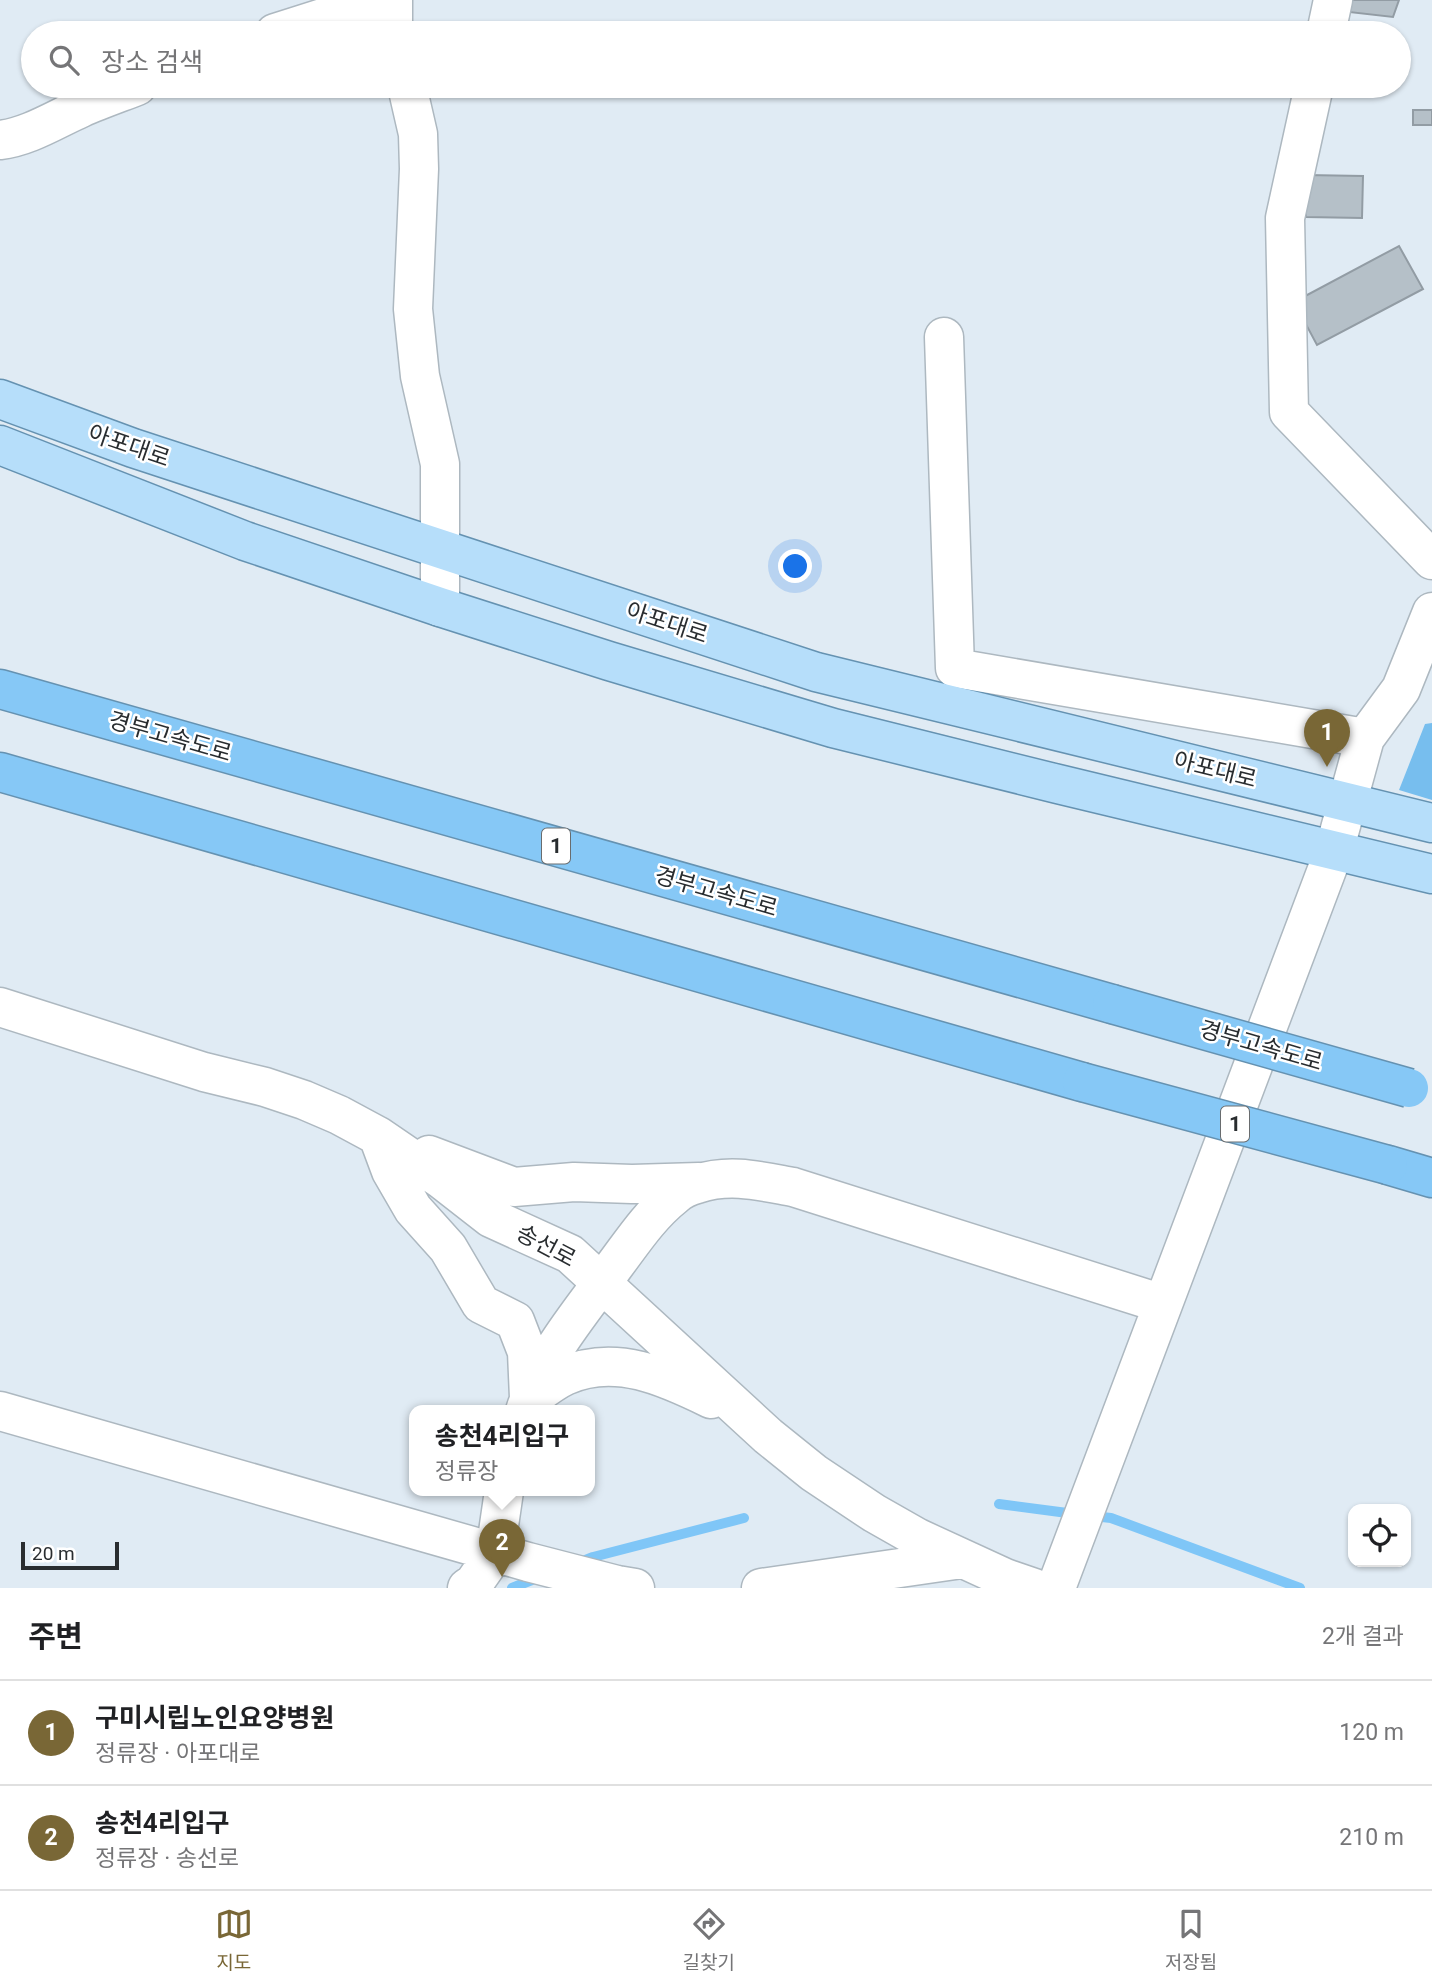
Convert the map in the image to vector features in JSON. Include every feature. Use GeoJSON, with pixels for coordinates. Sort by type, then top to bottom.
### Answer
{"type":"FeatureCollection","features":[{"type":"Feature","properties":{"kind":"highway","name":"경부고속도로"},"geometry":{"type":"LineString","coordinates":[[0,689],[1420,1091]]}},
{"type":"Feature","properties":{"kind":"highway","name":"1"},"geometry":{"type":"LineString","coordinates":[[0,772],[1082,1082],[1432,1178]]}},
{"type":"Feature","properties":{"kind":"main road","name":"아포대로"},"geometry":{"type":"LineString","coordinates":[[0,399],[133,448],[816,673],[1432,822]]}},
{"type":"Feature","properties":{"kind":"main road","name":"아포대로"},"geometry":{"type":"LineString","coordinates":[[0,446],[245,541],[440,607],[833,728],[1432,874]]}},
{"type":"Feature","properties":{"kind":"street"},"geometry":{"type":"LineString","coordinates":[[1329,21],[1333,0]]}},
{"type":"Feature","properties":{"kind":"street"},"geometry":{"type":"LineString","coordinates":[[340,21],[383,13]]}},
{"type":"Feature","properties":{"kind":"street"},"geometry":{"type":"LineString","coordinates":[[0,139],[8,139],[43,126],[105,98]]}},
{"type":"Feature","properties":{"kind":"street"},"geometry":{"type":"LineString","coordinates":[[410,98],[418,134],[419,169],[414,309],[420,376],[440,464],[440,607]]}},
{"type":"Feature","properties":{"kind":"street"},"geometry":{"type":"LineString","coordinates":[[1311,98],[1285,218],[1289,412],[1432,560]]}},
{"type":"Feature","properties":{"kind":"street"},"geometry":{"type":"LineString","coordinates":[[944,337],[955,668],[1365,738]]}},
{"type":"Feature","properties":{"kind":"street"},"geometry":{"type":"LineString","coordinates":[[1056,1588],[1334,851],[1365,738],[1416,684],[1432,612]]}},
{"type":"Feature","properties":{"kind":"street","name":"송선로"},"geometry":{"type":"LineString","coordinates":[[0,1007],[204,1072],[304,1100],[378,1136],[442,1179],[491,1218],[570,1254],[745,1415],[814,1473],[874,1513],[918,1538],[1005,1578],[1034,1588]]}},
{"type":"Feature","properties":{"kind":"street"},"geometry":{"type":"LineString","coordinates":[[378,1136],[514,1187],[574,1182],[632,1184],[706,1181]]}},
{"type":"Feature","properties":{"kind":"street"},"geometry":{"type":"LineString","coordinates":[[378,1136],[391,1171],[413,1209],[448,1248],[481,1304],[515,1321],[527,1352],[527,1405]]}},
{"type":"Feature","properties":{"kind":"street"},"geometry":{"type":"LineString","coordinates":[[527,1405],[531,1391],[559,1343],[652,1216],[676,1194],[696,1184],[719,1178],[745,1178],[793,1187],[1163,1304]]}},
{"type":"Feature","properties":{"kind":"street"},"geometry":{"type":"LineString","coordinates":[[528,1405],[564,1377],[584,1369],[623,1367],[665,1377],[745,1415]]}},
{"type":"Feature","properties":{"kind":"street"},"geometry":{"type":"LineString","coordinates":[[0,1411],[511,1557],[626,1587]]}},
{"type":"Feature","properties":{"kind":"street"},"geometry":{"type":"LineString","coordinates":[[505,1496],[511,1557]]}},
{"type":"Feature","properties":{"kind":"street"},"geometry":{"type":"LineString","coordinates":[[467,1588],[511,1557]]}},
{"type":"Feature","properties":{"kind":"street"},"geometry":{"type":"LineString","coordinates":[[761,1588],[962,1559]]}},
{"type":"Feature","properties":{"kind":"shaded area"},"geometry":{"type":"Polygon","coordinates":[[[1432,723],[1432,800],[1399,790],[1425,724],[1432,723]]]}},
{"type":"Feature","properties":{"kind":"building"},"geometry":{"type":"Polygon","coordinates":[[[1343,0],[1399,0],[1393,17],[1340,11],[1343,0]]]}},
{"type":"Feature","properties":{"kind":"building"},"geometry":{"type":"Polygon","coordinates":[[[1413,110],[1432,110],[1432,125],[1413,125],[1413,110]]]}},
{"type":"Feature","properties":{"kind":"building"},"geometry":{"type":"Polygon","coordinates":[[[1306,175],[1363,176],[1362,218],[1306,217],[1306,175]]]}},
{"type":"Feature","properties":{"kind":"building"},"geometry":{"type":"Polygon","coordinates":[[[1399,246],[1423,289],[1317,345],[1294,302],[1399,246]]]}},
{"type":"Feature","properties":{"kind":"waterway"},"geometry":{"type":"LineString","coordinates":[[999,1504],[1075,1514]]}},
{"type":"Feature","properties":{"kind":"waterway"},"geometry":{"type":"LineString","coordinates":[[1093,1516],[1111,1518],[1300,1588]]}},
{"type":"Feature","properties":{"kind":"waterway"},"geometry":{"type":"LineString","coordinates":[[578,1563],[744,1518]]}},
{"type":"Feature","properties":{"kind":"waterway"},"geometry":{"type":"LineString","coordinates":[[512,1588],[537,1578]]}},
{"type":"Feature","properties":{"kind":"place","name":"구미시립노인요양병원"},"geometry":{"type":"Point","coordinates":[1327,767]}},
{"type":"Feature","properties":{"kind":"place","name":"송천4리입구"},"geometry":{"type":"Point","coordinates":[502,1577]}}]}
